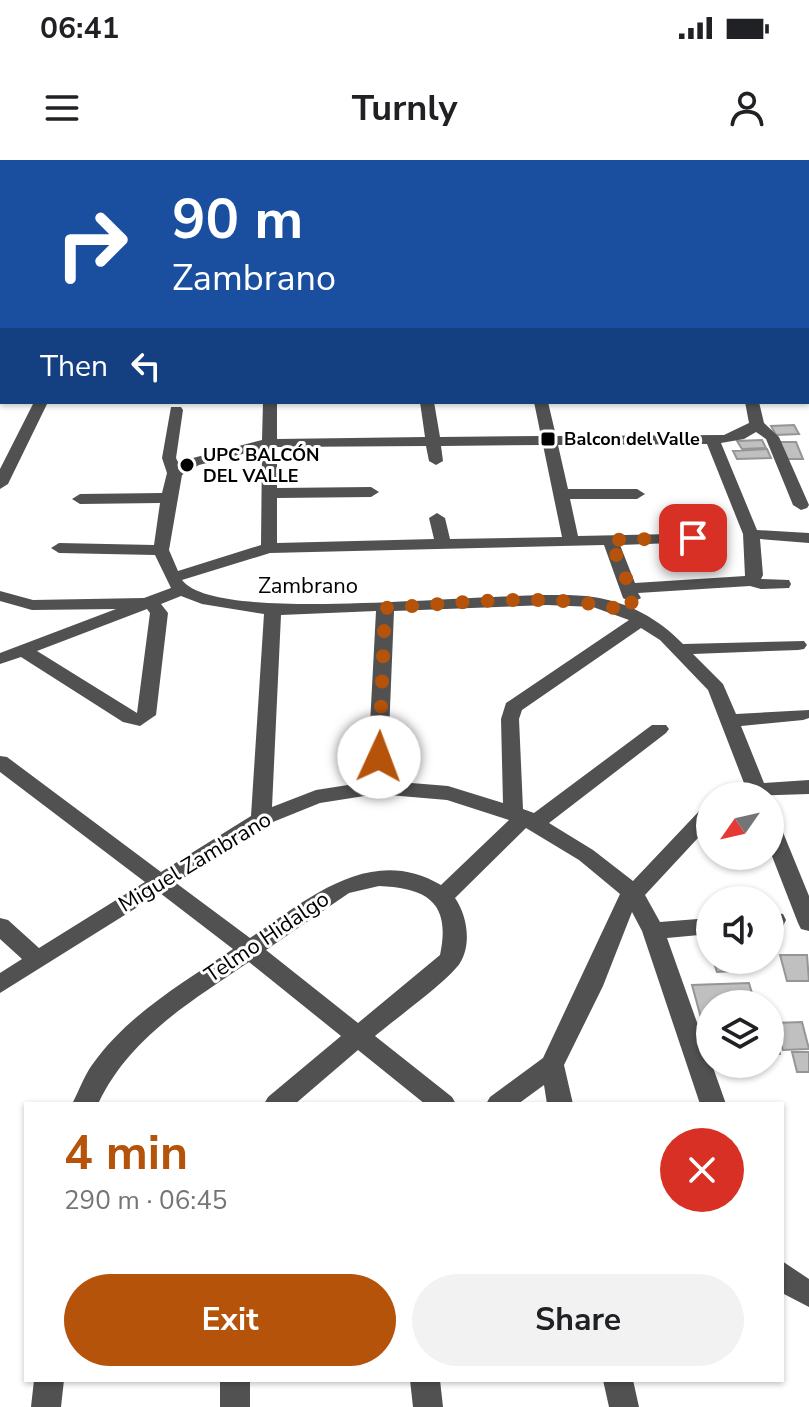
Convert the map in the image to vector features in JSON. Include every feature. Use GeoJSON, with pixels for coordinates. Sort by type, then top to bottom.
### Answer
{"type":"FeatureCollection","features":[{"type":"Feature","properties":{"kind":"street"},"geometry":{"type":"LineString","coordinates":[[0,484],[40,404]]}},
{"type":"Feature","properties":{"kind":"street"},"geometry":{"type":"LineString","coordinates":[[269,548],[267,443],[270,404]]}},
{"type":"Feature","properties":{"kind":"street"},"geometry":{"type":"LineString","coordinates":[[427,404],[436,461]]}},
{"type":"Feature","properties":{"kind":"street"},"geometry":{"type":"LineString","coordinates":[[541,404],[571,540]]}},
{"type":"Feature","properties":{"kind":"street"},"geometry":{"type":"LineString","coordinates":[[752,404],[757,425],[772,437],[801,505]]}},
{"type":"Feature","properties":{"kind":"street"},"geometry":{"type":"LineString","coordinates":[[176,410],[169,458],[175,473],[168,498],[161,550],[176,584]]}},
{"type":"Feature","properties":{"kind":"street"},"geometry":{"type":"LineString","coordinates":[[175,473],[194,462],[267,443],[712,439],[739,436],[757,425]]}},
{"type":"Feature","properties":{"kind":"street"},"geometry":{"type":"LineString","coordinates":[[712,439],[751,534],[755,575],[750,581]]}},
{"type":"Feature","properties":{"kind":"street"},"geometry":{"type":"LineString","coordinates":[[269,493],[371,492]]}},
{"type":"Feature","properties":{"kind":"street"},"geometry":{"type":"LineString","coordinates":[[561,494],[637,494]]}},
{"type":"Feature","properties":{"kind":"street"},"geometry":{"type":"LineString","coordinates":[[80,499],[168,498]]}},
{"type":"Feature","properties":{"kind":"street"},"geometry":{"type":"LineString","coordinates":[[437,518],[443,543]]}},
{"type":"Feature","properties":{"kind":"street"},"geometry":{"type":"LineString","coordinates":[[751,534],[809,538]]}},
{"type":"Feature","properties":{"kind":"street"},"geometry":{"type":"LineString","coordinates":[[0,659],[152,603],[176,584],[269,548],[720,538]]}},
{"type":"Feature","properties":{"kind":"street"},"geometry":{"type":"LineString","coordinates":[[524,818],[510,719],[513,707],[635,615],[630,588],[610,540]]}},
{"type":"Feature","properties":{"kind":"street"},"geometry":{"type":"LineString","coordinates":[[59,548],[161,550]]}},
{"type":"Feature","properties":{"kind":"street"},"geometry":{"type":"LineString","coordinates":[[630,588],[750,581],[783,584]]}},
{"type":"Feature","properties":{"kind":"street","name":"Zambrano"},"geometry":{"type":"LineString","coordinates":[[176,584],[216,602],[273,610],[547,600],[593,602],[635,615],[674,642],[716,688],[753,782]]}},
{"type":"Feature","properties":{"kind":"street"},"geometry":{"type":"LineString","coordinates":[[0,596],[32,605],[152,603]]}},
{"type":"Feature","properties":{"kind":"street"},"geometry":{"type":"LineString","coordinates":[[22,650],[130,718],[140,720],[147,715],[159,613],[152,603]]}},
{"type":"Feature","properties":{"kind":"street"},"geometry":{"type":"LineString","coordinates":[[377,787],[385,608]]}},
{"type":"Feature","properties":{"kind":"street"},"geometry":{"type":"LineString","coordinates":[[261,819],[273,610]]}},
{"type":"Feature","properties":{"kind":"street"},"geometry":{"type":"LineString","coordinates":[[674,642],[798,645]]}},
{"type":"Feature","properties":{"kind":"street"},"geometry":{"type":"LineString","coordinates":[[729,721],[803,714]]}},
{"type":"Feature","properties":{"kind":"street"},"geometry":{"type":"LineString","coordinates":[[279,1102],[451,959],[458,937],[455,914],[443,896],[524,818],[659,729]]}},
{"type":"Feature","properties":{"kind":"street"},"geometry":{"type":"LineString","coordinates":[[0,762],[249,949],[440,1102]]}},
{"type":"Feature","properties":{"kind":"street","name":"Miguel Zambrano"},"geometry":{"type":"LineString","coordinates":[[0,984],[261,819],[316,797],[377,787],[448,793],[524,818],[586,855],[634,894],[653,931],[712,1102]]}},
{"type":"Feature","properties":{"kind":"street"},"geometry":{"type":"LineString","coordinates":[[784,790],[809,787]]}},
{"type":"Feature","properties":{"kind":"street"},"geometry":{"type":"LineString","coordinates":[[502,1102],[552,1065],[591,986],[625,903],[696,827]]}},
{"type":"Feature","properties":{"kind":"street"},"geometry":{"type":"LineString","coordinates":[[784,860],[809,923]]}},
{"type":"Feature","properties":{"kind":"street","name":"Telmo Hidalgo"},"geometry":{"type":"LineString","coordinates":[[86,1102],[100,1073],[129,1037],[165,1007],[342,887],[376,878],[410,880],[443,896]]}},
{"type":"Feature","properties":{"kind":"street"},"geometry":{"type":"LineString","coordinates":[[0,926],[36,959]]}},
{"type":"Feature","properties":{"kind":"street"},"geometry":{"type":"LineString","coordinates":[[653,931],[696,927]]}},
{"type":"Feature","properties":{"kind":"street"},"geometry":{"type":"LineString","coordinates":[[552,1065],[560,1102]]}},
{"type":"Feature","properties":{"kind":"street"},"geometry":{"type":"LineString","coordinates":[[784,1276],[809,1294]]}},
{"type":"Feature","properties":{"kind":"street"},"geometry":{"type":"LineString","coordinates":[[46,1407],[49,1382]]}},
{"type":"Feature","properties":{"kind":"street"},"geometry":{"type":"LineString","coordinates":[[235,1382],[235,1407]]}},
{"type":"Feature","properties":{"kind":"street"},"geometry":{"type":"LineString","coordinates":[[618,1382],[624,1407]]}},
{"type":"Feature","properties":{"kind":"building"},"geometry":{"type":"Polygon","coordinates":[[[794,425],[799,434],[776,435],[771,426],[794,425]]]}},
{"type":"Feature","properties":{"kind":"building"},"geometry":{"type":"Polygon","coordinates":[[[762,440],[766,448],[742,449],[737,441],[762,440]]]}},
{"type":"Feature","properties":{"kind":"building"},"geometry":{"type":"Polygon","coordinates":[[[778,442],[796,442],[803,459],[786,459],[778,442]]]}},
{"type":"Feature","properties":{"kind":"building"},"geometry":{"type":"Polygon","coordinates":[[[767,449],[771,458],[737,459],[733,451],[767,449]]]}},
{"type":"Feature","properties":{"kind":"building"},"geometry":{"type":"Polygon","coordinates":[[[784,955],[807,955],[809,981],[787,981],[784,955]]]}},
{"type":"Feature","properties":{"kind":"building"},"geometry":{"type":"Polygon","coordinates":[[[749,983],[751,990],[696,990],[696,1000],[692,985],[749,983]]]}},
{"type":"Feature","properties":{"kind":"building"},"geometry":{"type":"Polygon","coordinates":[[[802,1022],[809,1049],[784,1050],[784,1023],[802,1022]]]}},
{"type":"Feature","properties":{"kind":"building"},"geometry":{"type":"Polygon","coordinates":[[[792,1052],[809,1052],[809,1072],[797,1072],[792,1052]]]}},
{"type":"Feature","properties":{"kind":"place","name":"Balcon del Valle"},"geometry":{"type":"Point","coordinates":[548,439]}},
{"type":"Feature","properties":{"kind":"place","name":"UPC BALCÓN DEL VALLE"},"geometry":{"type":"Point","coordinates":[187,465]}},
{"type":"Feature","properties":{"kind":"route"},"geometry":{"type":"LineString","coordinates":[[379,757],[385,608],[547,600],[593,602],[627,611],[633,602],[630,588],[610,540],[693,538]]}}]}
